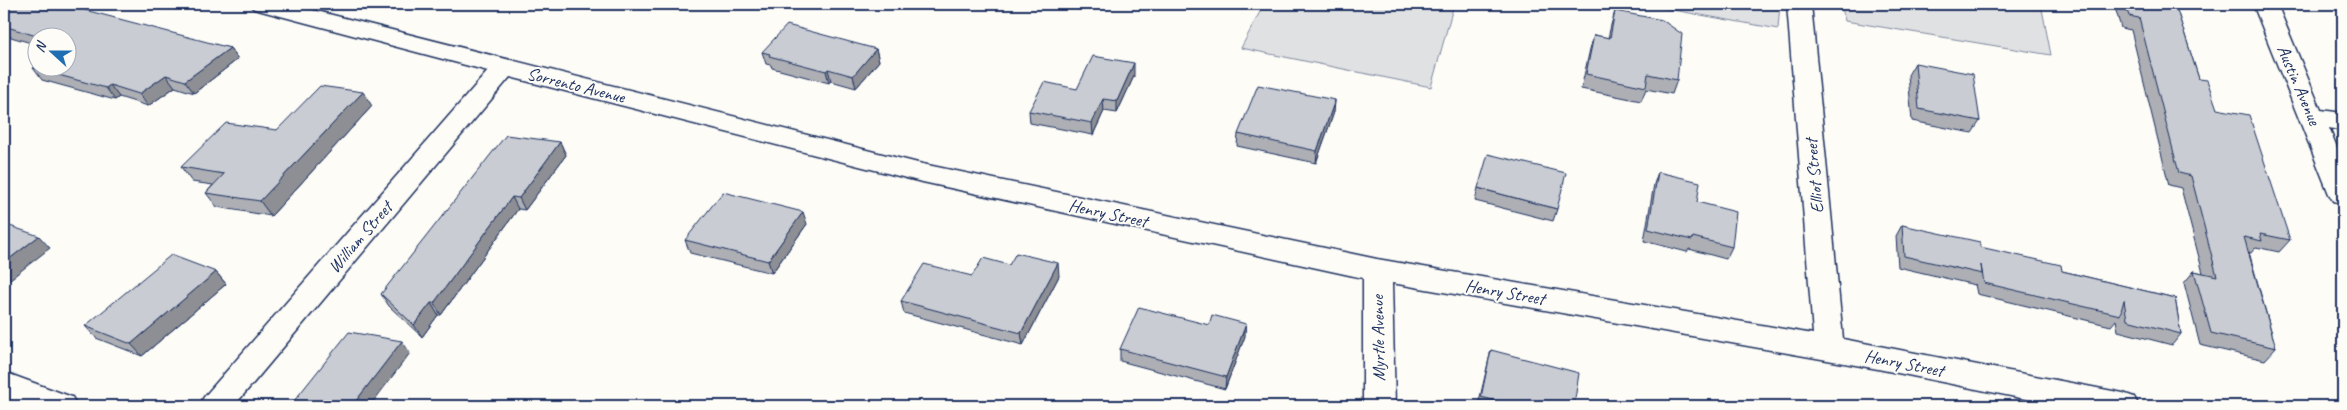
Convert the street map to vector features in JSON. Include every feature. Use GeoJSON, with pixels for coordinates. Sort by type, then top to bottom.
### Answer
{"type":"FeatureCollection","features":[{"type":"Feature","properties":{"kind":"street","name":"Sorrento Avenue"},"geometry":{"type":"LineString","coordinates":[[262,4],[890,165]]}},
{"type":"Feature","properties":{"kind":"street","name":"Elliot Street"},"geometry":{"type":"LineString","coordinates":[[1799,4],[1829,349]]}},
{"type":"Feature","properties":{"kind":"street","name":"Austin Avenue"},"geometry":{"type":"LineString","coordinates":[[2265,4],[2313,116],[2343,194]]}},
{"type":"Feature","properties":{"kind":"street","name":"William Street"},"geometry":{"type":"LineString","coordinates":[[215,406],[505,67]]}},
{"type":"Feature","properties":{"kind":"street"},"geometry":{"type":"LineString","coordinates":[[2313,116],[2343,122]]}},
{"type":"Feature","properties":{"kind":"street","name":"Henry Street"},"geometry":{"type":"LineString","coordinates":[[890,165],[1377,270],[1829,349],[2123,406]]}},
{"type":"Feature","properties":{"kind":"street","name":"Myrtle Avenue"},"geometry":{"type":"LineString","coordinates":[[1377,270],[1379,406]]}},
{"type":"Feature","properties":{"kind":"street"},"geometry":{"type":"LineString","coordinates":[[4,385],[61,406]]}},
{"type":"Feature","properties":{"kind":"shaded area"},"geometry":{"type":"Polygon","coordinates":[[[1264,4],[1454,4],[1431,87],[1241,48],[1264,4]]]}},
{"type":"Feature","properties":{"kind":"shaded area"},"geometry":{"type":"Polygon","coordinates":[[[1640,4],[1780,4],[1778,29],[1640,4]]]}},
{"type":"Feature","properties":{"kind":"shaded area"},"geometry":{"type":"Polygon","coordinates":[[[1841,4],[2041,4],[2051,55],[1845,21],[1841,4]]]}},
{"type":"Feature","properties":{"kind":"building"},"geometry":{"type":"Polygon","coordinates":[[[4,4],[62,4],[230,48],[185,81],[166,75],[139,94],[110,85],[106,88],[70,78],[78,78],[78,28],[28,28],[28,33],[4,26],[4,4]]]}},
{"type":"Feature","properties":{"kind":"building"},"geometry":{"type":"Polygon","coordinates":[[[2125,4],[2175,4],[2199,79],[2207,80],[2217,109],[2249,115],[2290,240],[2260,234],[2262,241],[2244,237],[2276,348],[2211,333],[2194,271],[2217,276],[2191,176],[2179,173],[2139,18],[2129,16],[2125,4]]]}},
{"type":"Feature","properties":{"kind":"building"},"geometry":{"type":"Polygon","coordinates":[[[1615,11],[1662,20],[1682,34],[1677,80],[1648,74],[1646,87],[1586,74],[1594,35],[1610,38],[1615,11]]]}},
{"type":"Feature","properties":{"kind":"building"},"geometry":{"type":"Polygon","coordinates":[[[787,25],[876,49],[853,76],[769,56],[770,54],[762,52],[787,25]]]}},
{"type":"Feature","properties":{"kind":"building"},"geometry":{"type":"Polygon","coordinates":[[[1093,56],[1134,63],[1117,101],[1103,99],[1092,123],[1029,111],[1044,82],[1077,89],[1093,56]]]}},
{"type":"Feature","properties":{"kind":"building"},"geometry":{"type":"Polygon","coordinates":[[[1915,63],[1973,74],[1980,121],[1919,109],[1915,63]]]}},
{"type":"Feature","properties":{"kind":"building"},"geometry":{"type":"Polygon","coordinates":[[[1258,85],[1335,100],[1317,151],[1238,134],[1258,85]]]}},
{"type":"Feature","properties":{"kind":"building"},"geometry":{"type":"Polygon","coordinates":[[[320,86],[363,92],[260,201],[206,193],[224,174],[181,167],[226,123],[277,130],[320,86]]]}},
{"type":"Feature","properties":{"kind":"building"},"geometry":{"type":"Polygon","coordinates":[[[506,135],[560,142],[519,198],[512,197],[434,303],[431,303],[414,325],[381,294],[506,135]]]}},
{"type":"Feature","properties":{"kind":"building"},"geometry":{"type":"Polygon","coordinates":[[[1488,154],[1566,173],[1557,209],[1478,188],[1488,154]]]}},
{"type":"Feature","properties":{"kind":"building"},"geometry":{"type":"Polygon","coordinates":[[[1658,172],[1700,182],[1697,202],[1736,212],[1732,247],[1693,237],[1692,240],[1648,229],[1658,172]]]}},
{"type":"Feature","properties":{"kind":"building"},"geometry":{"type":"Polygon","coordinates":[[[723,192],[803,212],[768,261],[685,240],[723,192]]]}},
{"type":"Feature","properties":{"kind":"building"},"geometry":{"type":"Polygon","coordinates":[[[4,224],[39,236],[4,263],[4,224]]]}},
{"type":"Feature","properties":{"kind":"building"},"geometry":{"type":"Polygon","coordinates":[[[1902,225],[1980,242],[1980,247],[2061,265],[2062,271],[2175,298],[2181,334],[2127,320],[2124,300],[2120,315],[1984,283],[1981,265],[1982,274],[1904,256],[1902,225]]]}},
{"type":"Feature","properties":{"kind":"building"},"geometry":{"type":"Polygon","coordinates":[[[1016,253],[1058,263],[1021,333],[901,301],[924,264],[972,276],[983,258],[1009,265],[1016,253]]]}},
{"type":"Feature","properties":{"kind":"building"},"geometry":{"type":"Polygon","coordinates":[[[171,255],[216,272],[131,344],[85,326],[171,255]]]}},
{"type":"Feature","properties":{"kind":"building"},"geometry":{"type":"Polygon","coordinates":[[[1139,307],[1209,325],[1212,315],[1246,324],[1226,377],[1120,349],[1139,307]]]}},
{"type":"Feature","properties":{"kind":"building"},"geometry":{"type":"Polygon","coordinates":[[[349,332],[402,341],[352,406],[290,406],[349,332]]]}},
{"type":"Feature","properties":{"kind":"building"},"geometry":{"type":"Polygon","coordinates":[[[1491,350],[1579,373],[1574,406],[1517,406],[1481,397],[1491,350]]]}}]}
